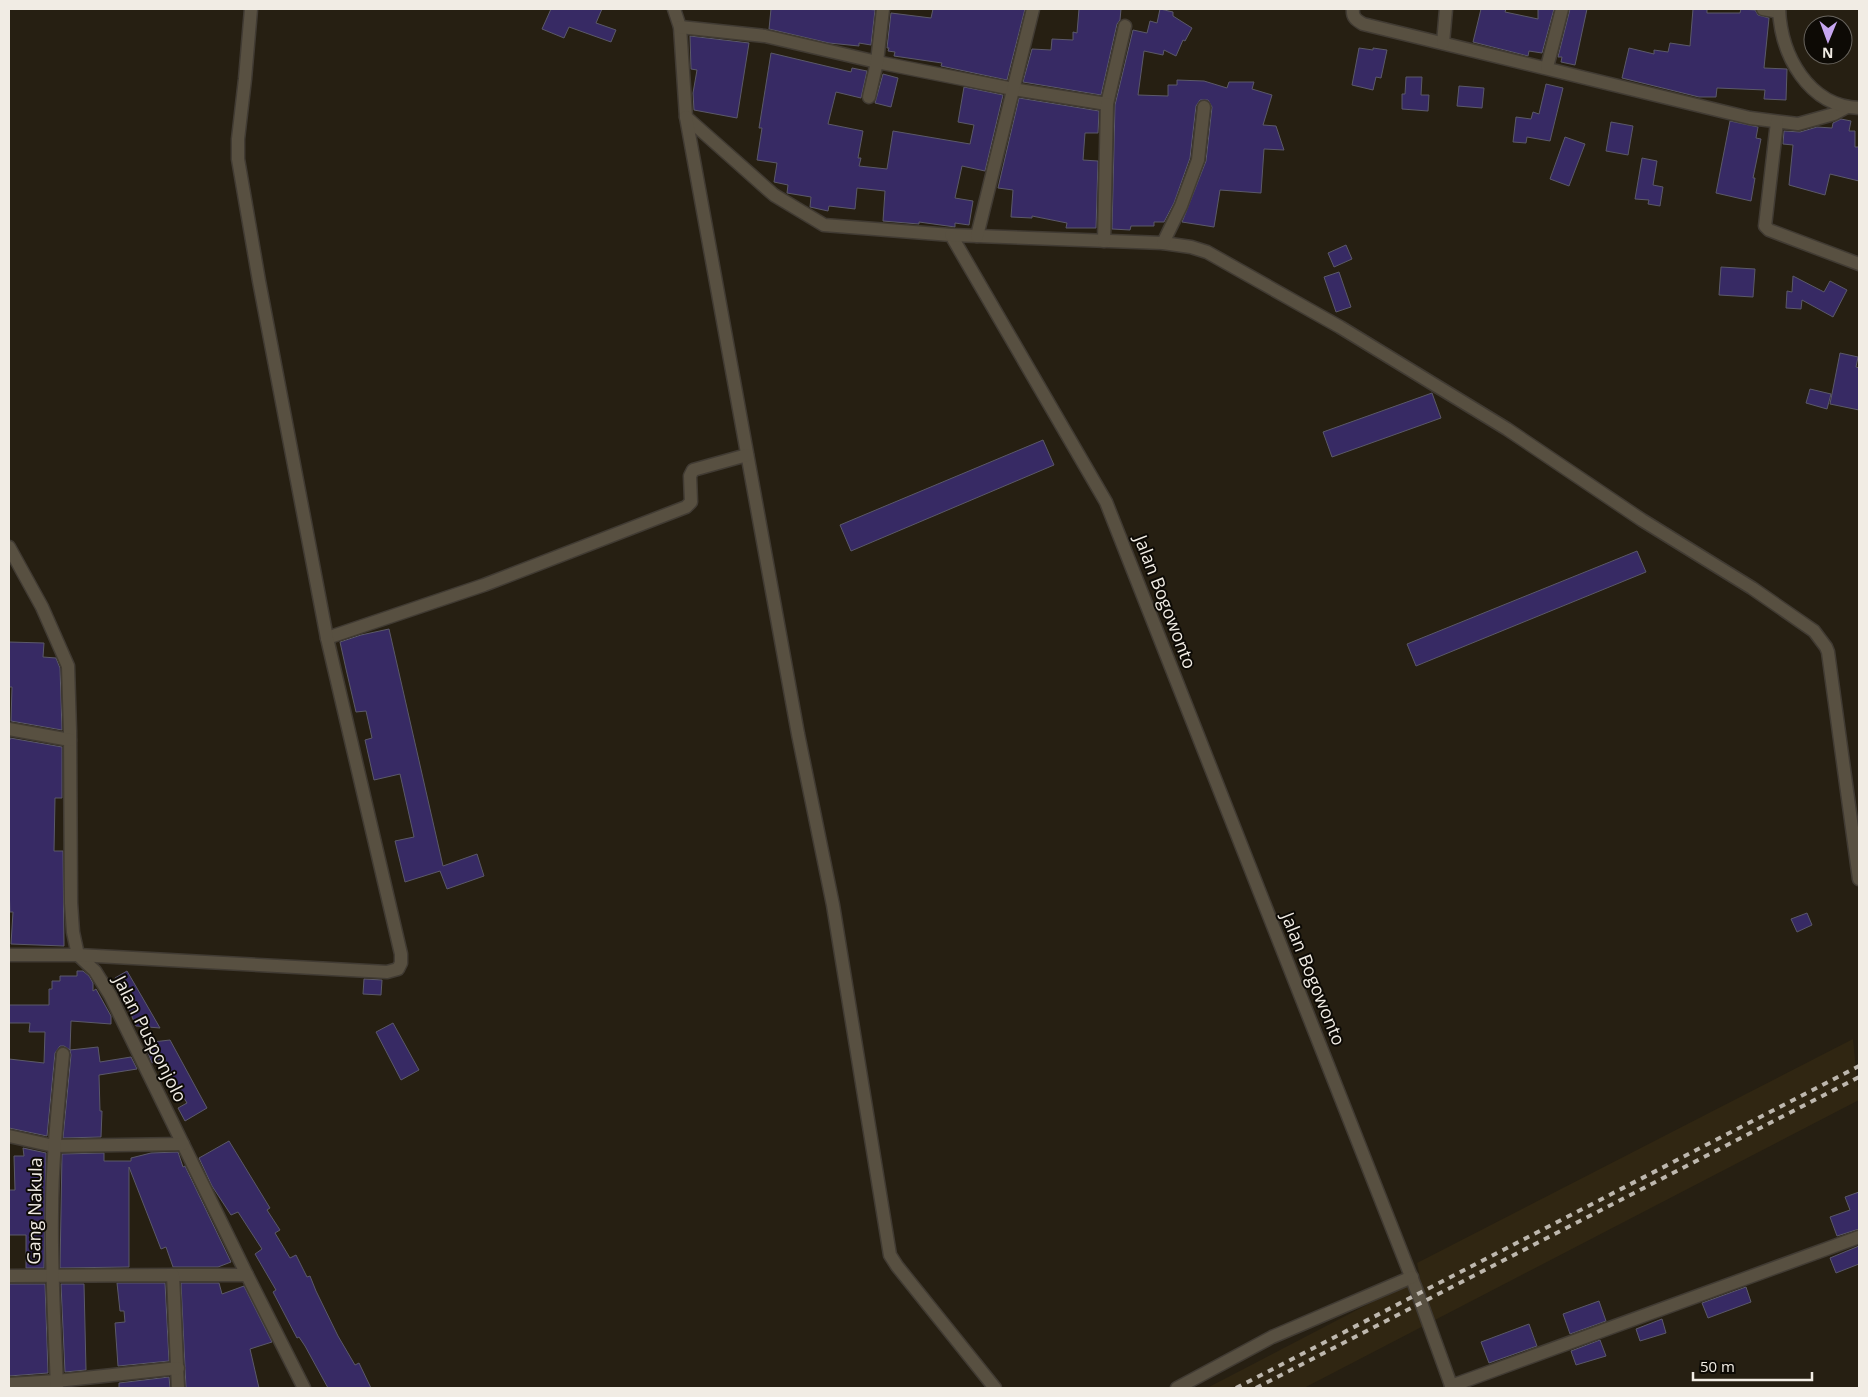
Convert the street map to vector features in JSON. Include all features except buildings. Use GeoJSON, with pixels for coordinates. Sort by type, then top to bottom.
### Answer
{"type":"FeatureCollection","features":[{"type":"Feature","properties":{"kind":"street"},"geometry":{"type":"LineString","coordinates":[[9,955],[78,955],[387,972],[398,969],[401,963],[401,954],[327,638],[259,281],[238,159],[238,139],[251,9]]}},
{"type":"Feature","properties":{"kind":"street"},"geometry":{"type":"LineString","coordinates":[[674,9],[680,27],[686,117],[798,734],[833,905],[890,1255],[995,1388]]}},
{"type":"Feature","properties":{"kind":"street"},"geometry":{"type":"LineString","coordinates":[[869,97],[877,62],[883,9]]}},
{"type":"Feature","properties":{"kind":"street"},"geometry":{"type":"LineString","coordinates":[[977,236],[1033,9]]}},
{"type":"Feature","properties":{"kind":"street"},"geometry":{"type":"LineString","coordinates":[[1353,9],[1356,20],[1363,24],[1750,118],[1798,124],[1853,108]]}},
{"type":"Feature","properties":{"kind":"street"},"geometry":{"type":"LineString","coordinates":[[1443,43],[1446,9]]}},
{"type":"Feature","properties":{"kind":"street"},"geometry":{"type":"LineString","coordinates":[[1547,68],[1562,9]]}},
{"type":"Feature","properties":{"kind":"street"},"geometry":{"type":"LineString","coordinates":[[1763,9],[1779,10],[1785,45],[1800,75],[1807,84],[1837,104],[1853,108]]}},
{"type":"Feature","properties":{"kind":"street"},"geometry":{"type":"LineString","coordinates":[[1104,241],[1107,104],[1125,26]]}},
{"type":"Feature","properties":{"kind":"street"},"geometry":{"type":"LineString","coordinates":[[680,27],[764,36],[877,62],[1013,89],[1107,104]]}},
{"type":"Feature","properties":{"kind":"street"},"geometry":{"type":"LineString","coordinates":[[1163,243],[1181,206],[1198,160],[1204,107]]}},
{"type":"Feature","properties":{"kind":"street"},"geometry":{"type":"LineString","coordinates":[[686,117],[774,195],[824,225],[952,235],[1163,243],[1191,247],[1207,252],[1340,327],[1507,428],[1642,520],[1752,588],[1814,631],[1826,646],[1855,809],[1859,879]]}},
{"type":"Feature","properties":{"kind":"street"},"geometry":{"type":"LineString","coordinates":[[1777,122],[1766,226],[1768,230],[1859,264]]}},
{"type":"Feature","properties":{"kind":"street","name":"Jalan Bogowonto"},"geometry":{"type":"LineString","coordinates":[[952,235],[1106,502],[1412,1277],[1451,1387]]}},
{"type":"Feature","properties":{"kind":"street"},"geometry":{"type":"LineString","coordinates":[[327,638],[484,585],[686,507],[691,500],[690,476],[693,470],[747,455]]}},
{"type":"Feature","properties":{"kind":"street"},"geometry":{"type":"LineString","coordinates":[[10,552],[42,607],[68,666],[70,903],[78,955]]}},
{"type":"Feature","properties":{"kind":"street"},"geometry":{"type":"LineString","coordinates":[[9,729],[70,740]]}},
{"type":"Feature","properties":{"kind":"street","name":"Jalan Pusponjolo"},"geometry":{"type":"LineString","coordinates":[[78,955],[95,971],[110,995],[304,1388]]}},
{"type":"Feature","properties":{"kind":"street","name":"Gang Nakula"},"geometry":{"type":"LineString","coordinates":[[57,1384],[52,1277],[54,1146],[64,1054]]}},
{"type":"Feature","properties":{"kind":"street"},"geometry":{"type":"LineString","coordinates":[[9,1136],[54,1146],[183,1144]]}},
{"type":"Feature","properties":{"kind":"street"},"geometry":{"type":"LineString","coordinates":[[1451,1387],[1859,1237]]}},
{"type":"Feature","properties":{"kind":"street"},"geometry":{"type":"LineString","coordinates":[[173,1275],[178,1388]]}},
{"type":"Feature","properties":{"kind":"street"},"geometry":{"type":"LineString","coordinates":[[9,1276],[247,1275]]}},
{"type":"Feature","properties":{"kind":"street"},"geometry":{"type":"LineString","coordinates":[[1177,1388],[1272,1337],[1412,1277]]}},
{"type":"Feature","properties":{"kind":"street"},"geometry":{"type":"LineString","coordinates":[[9,1384],[57,1384],[178,1368]]}},
{"type":"Feature","properties":{"kind":"shaded area"},"geometry":{"type":"Polygon","coordinates":[[[1853,1039],[1859,1100],[1304,1388],[1207,1388],[1420,1277],[1417,1263],[1853,1039]]]}},
{"type":"Feature","properties":{"kind":"railway"},"geometry":{"type":"LineString","coordinates":[[1236,1388],[1859,1066]]}},
{"type":"Feature","properties":{"kind":"railway"},"geometry":{"type":"LineString","coordinates":[[1256,1388],[1859,1077]]}}]}
